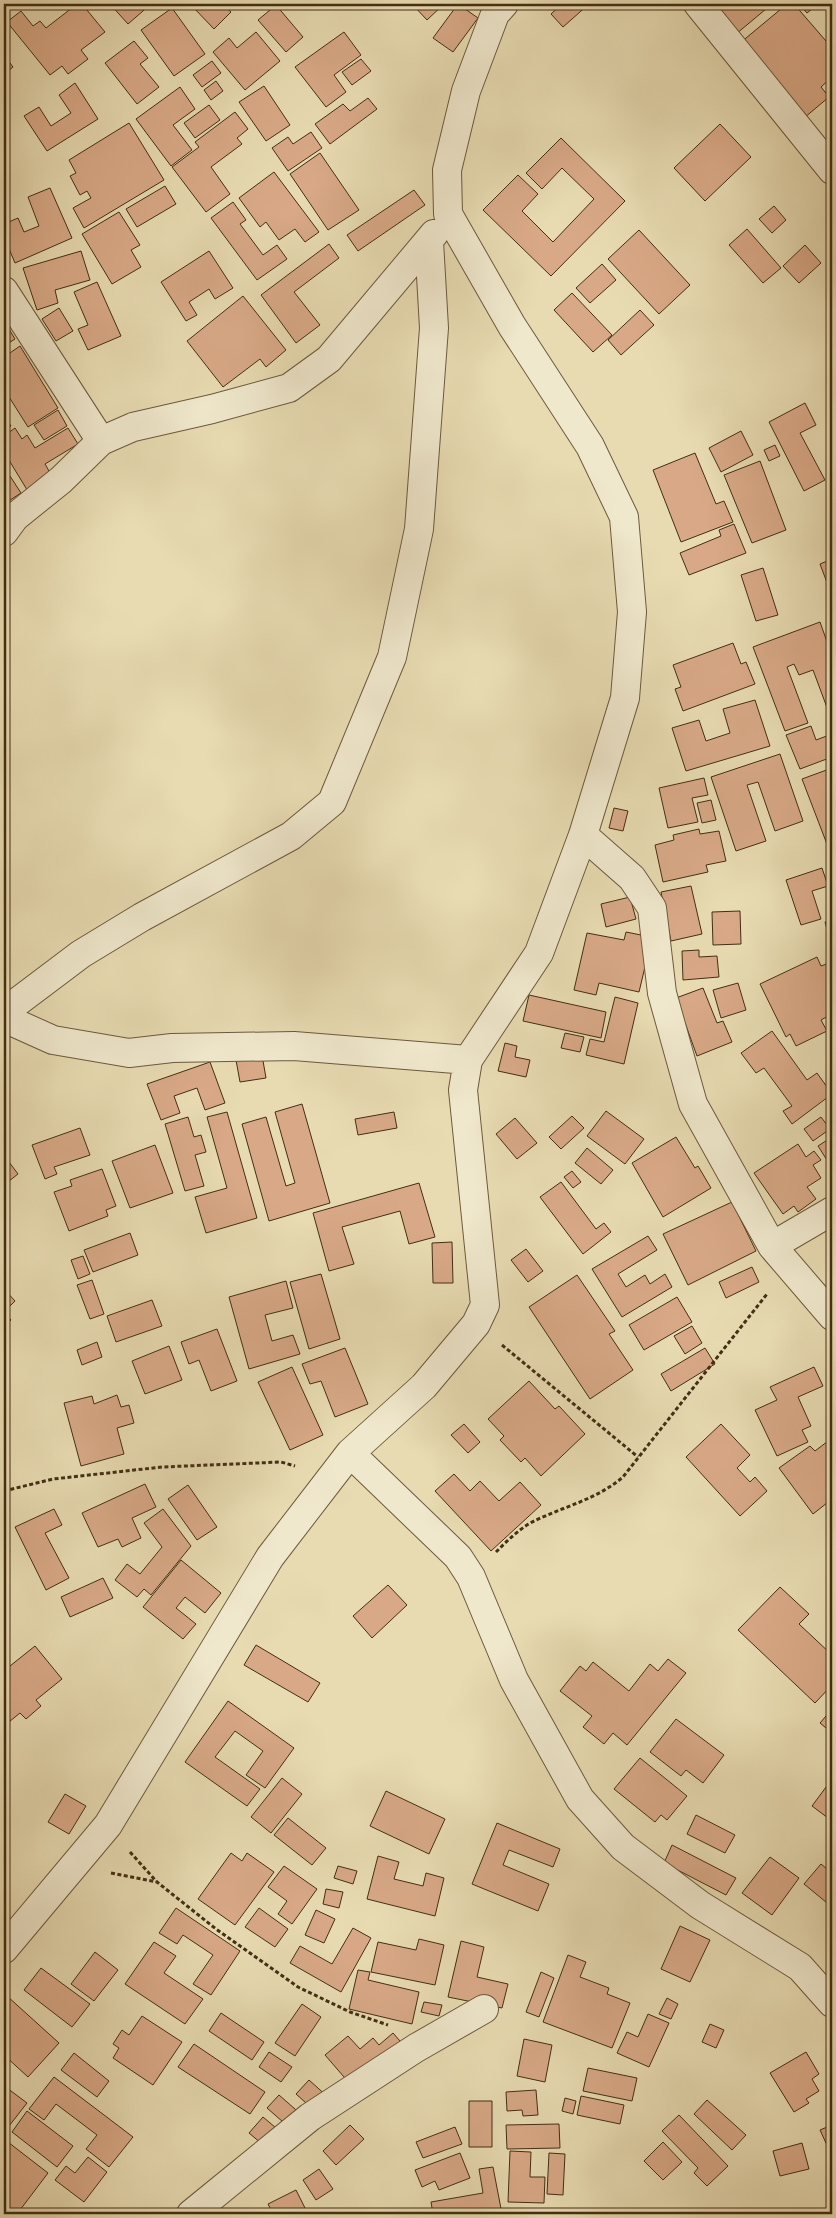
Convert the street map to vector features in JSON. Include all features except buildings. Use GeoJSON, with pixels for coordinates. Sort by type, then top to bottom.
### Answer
{"type":"FeatureCollection","features":[{"type":"Feature","properties":{"kind":"street"},"geometry":{"type":"LineString","coordinates":[[4,1950],[110,1821],[270,1557],[350,1453],[424,1386],[476,1324],[485,1305],[463,1090],[468,1060],[539,953],[583,835],[625,698],[632,612],[624,517],[590,446],[512,326],[448,214],[447,170],[466,92],[495,14],[504,4]]}},
{"type":"Feature","properties":{"kind":"street"},"geometry":{"type":"LineString","coordinates":[[698,4],[832,170]]}},
{"type":"Feature","properties":{"kind":"street"},"geometry":{"type":"LineString","coordinates":[[4,532],[15,517],[61,480],[101,441],[133,427],[212,410],[289,388],[329,359],[429,241],[448,214]]}},
{"type":"Feature","properties":{"kind":"street"},"geometry":{"type":"LineString","coordinates":[[4,1012],[81,954],[142,917],[291,836],[332,802],[392,657],[419,529],[434,328],[429,241]]}},
{"type":"Feature","properties":{"kind":"street"},"geometry":{"type":"LineString","coordinates":[[4,291],[101,441]]}},
{"type":"Feature","properties":{"kind":"street"},"geometry":{"type":"LineString","coordinates":[[583,835],[632,878],[652,908],[662,993],[693,1104],[781,1256],[832,1316]]}},
{"type":"Feature","properties":{"kind":"street"},"geometry":{"type":"LineString","coordinates":[[4,1018],[53,1040],[129,1053],[172,1048],[294,1046],[468,1060]]}},
{"type":"Feature","properties":{"kind":"street"},"geometry":{"type":"LineString","coordinates":[[781,1256],[832,1212]]}},
{"type":"Feature","properties":{"kind":"street"},"geometry":{"type":"LineString","coordinates":[[350,1453],[458,1557],[471,1577],[514,1680],[580,1799],[624,1848],[700,1905],[800,1967],[832,2003]]}},
{"type":"Feature","properties":{"kind":"street"},"geometry":{"type":"LineString","coordinates":[[191,2214],[310,2117],[431,2040],[484,2009]]}},
{"type":"Feature","properties":{"kind":"path"},"geometry":{"type":"LineString","coordinates":[[471,1577],[514,1535],[534,1521],[577,1504],[609,1488],[623,1476],[781,1256]]}},
{"type":"Feature","properties":{"kind":"path"},"geometry":{"type":"LineString","coordinates":[[476,1324],[638,1457]]}},
{"type":"Feature","properties":{"kind":"path"},"geometry":{"type":"LineString","coordinates":[[4,1491],[53,1479],[162,1467],[233,1463],[281,1462],[332,1477]]}},
{"type":"Feature","properties":{"kind":"path"},"geometry":{"type":"LineString","coordinates":[[110,1821],[120,1841],[157,1882],[216,1929],[298,1987],[350,2012],[431,2040]]}},
{"type":"Feature","properties":{"kind":"path"},"geometry":{"type":"LineString","coordinates":[[74,1865],[157,1882]]}}]}
